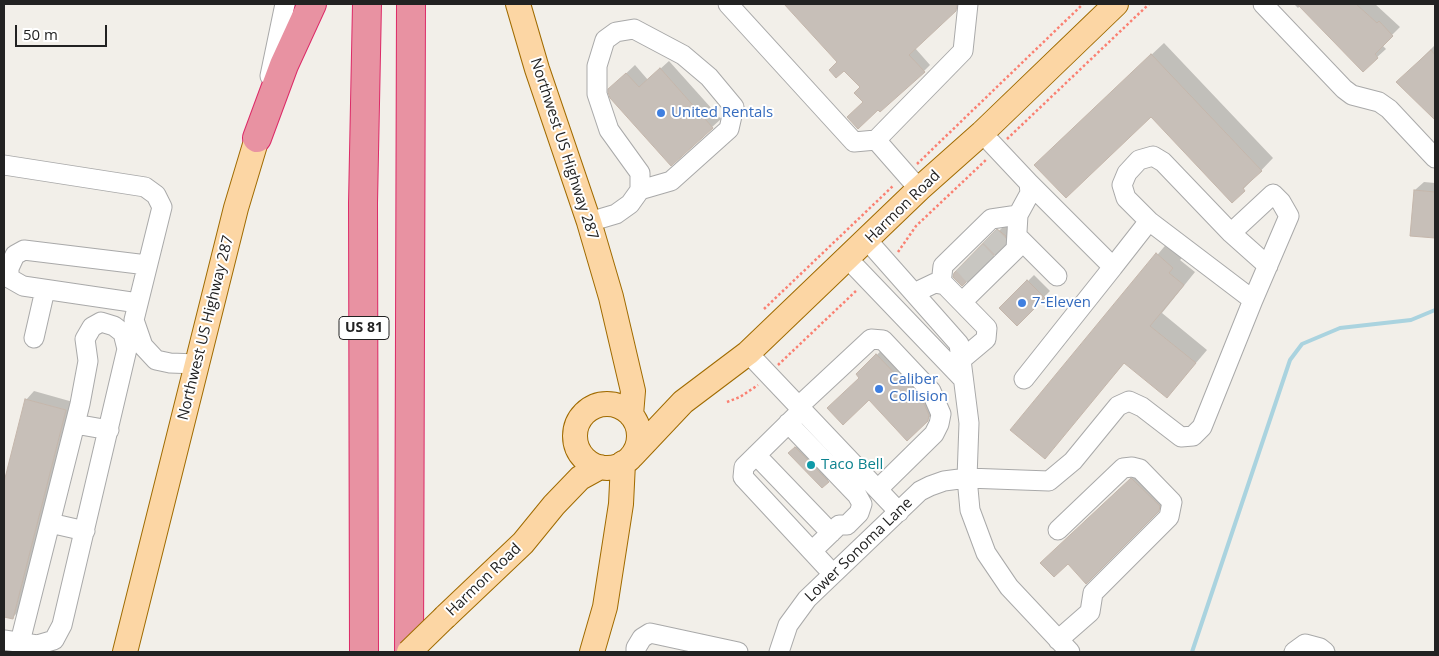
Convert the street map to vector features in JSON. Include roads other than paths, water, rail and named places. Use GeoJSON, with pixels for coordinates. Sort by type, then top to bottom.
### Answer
{"type":"FeatureCollection","features":[{"type":"Feature","properties":{"kind":"highway"},"geometry":{"type":"LineString","coordinates":[[256,138],[284,65],[312,4]]}},
{"type":"Feature","properties":{"kind":"highway","name":"US 81"},"geometry":{"type":"LineString","coordinates":[[364,652],[363,203],[367,4]]}},
{"type":"Feature","properties":{"kind":"highway","name":"US 81"},"geometry":{"type":"LineString","coordinates":[[409,652],[409,124],[411,4]]}},
{"type":"Feature","properties":{"kind":"main road","name":"Northwest US Highway 287"},"geometry":{"type":"LineString","coordinates":[[518,4],[537,70],[589,222],[625,353],[633,391],[632,416],[638,426],[639,437],[628,460]]}},
{"type":"Feature","properties":{"kind":"main road","name":"Harmon Road"},"geometry":{"type":"LineString","coordinates":[[628,460],[683,402],[699,388],[748,353],[848,259],[867,240],[912,181],[989,141],[1116,4]]}},
{"type":"Feature","properties":{"kind":"main road","name":"Northwest US Highway 287"},"geometry":{"type":"LineString","coordinates":[[125,652],[256,138]]}},
{"type":"Feature","properties":{"kind":"main road"},"geometry":{"type":"LineString","coordinates":[[599,404],[617,379],[625,353]]}},
{"type":"Feature","properties":{"kind":"main road","name":"Harmon Road"},"geometry":{"type":"LineString","coordinates":[[632,416],[683,402]]}},
{"type":"Feature","properties":{"kind":"main road"},"geometry":{"type":"LineString","coordinates":[[628,460],[608,468],[600,467],[585,459],[579,452],[574,436],[580,417],[588,409],[599,404],[611,404],[622,407],[632,416]]}},
{"type":"Feature","properties":{"kind":"main road","name":"Harmon Road"},"geometry":{"type":"LineString","coordinates":[[554,505],[570,456],[576,427]]}},
{"type":"Feature","properties":{"kind":"main road"},"geometry":{"type":"LineString","coordinates":[[592,652],[605,607],[628,460]]}},
{"type":"Feature","properties":{"kind":"main road","name":"Harmon Road"},"geometry":{"type":"LineString","coordinates":[[409,652],[523,543],[554,505],[580,478],[600,467]]}},
{"type":"Feature","properties":{"kind":"street","name":"Northwest US Highway 287"},"geometry":{"type":"LineString","coordinates":[[256,138],[285,4]]}},
{"type":"Feature","properties":{"kind":"street"},"geometry":{"type":"LineString","coordinates":[[728,4],[854,142],[876,140],[963,51],[968,4]]}},
{"type":"Feature","properties":{"kind":"street"},"geometry":{"type":"LineString","coordinates":[[1263,4],[1344,89],[1352,95],[1379,102],[1389,109],[1435,158]]}},
{"type":"Feature","properties":{"kind":"street"},"geometry":{"type":"LineString","coordinates":[[589,222],[616,214],[630,204],[640,190],[640,173],[609,130],[597,94],[597,66],[605,40],[616,32],[634,28],[683,55],[709,77],[734,107],[729,129],[671,181],[640,190]]}},
{"type":"Feature","properties":{"kind":"street"},"geometry":{"type":"LineString","coordinates":[[876,140],[912,181]]}},
{"type":"Feature","properties":{"kind":"street"},"geometry":{"type":"LineString","coordinates":[[989,141],[1113,267]]}},
{"type":"Feature","properties":{"kind":"street"},"geometry":{"type":"LineString","coordinates":[[1231,232],[1272,194],[1281,202],[1289,216],[1268,266],[1253,300],[1149,221],[1126,198],[1122,185],[1127,173],[1139,160],[1153,156],[1163,162],[1231,232],[1268,266]]}},
{"type":"Feature","properties":{"kind":"street"},"geometry":{"type":"LineString","coordinates":[[4,165],[145,187],[156,195],[162,207],[138,303],[131,334],[127,349],[109,430],[62,625],[54,640],[37,645],[12,641],[50,523],[75,424],[88,361],[85,339],[92,327],[101,322],[131,334],[156,360],[170,364],[197,364]]}},
{"type":"Feature","properties":{"kind":"street"},"geometry":{"type":"LineString","coordinates":[[962,302],[985,274],[1006,253],[1016,249],[1018,215],[1030,193],[1029,183]]}},
{"type":"Feature","properties":{"kind":"street"},"geometry":{"type":"LineString","coordinates":[[941,284],[943,266],[965,253],[986,232],[991,219],[1018,215]]}},
{"type":"Feature","properties":{"kind":"street"},"geometry":{"type":"LineString","coordinates":[[1024,379],[1149,221]]}},
{"type":"Feature","properties":{"kind":"street"},"geometry":{"type":"LineString","coordinates":[[1018,237],[1057,276]]}},
{"type":"Feature","properties":{"kind":"street"},"geometry":{"type":"LineString","coordinates":[[867,240],[959,344],[969,423],[967,478],[970,510],[986,553],[1008,587],[1064,646],[1090,612],[1093,592],[1169,517],[1172,502],[1140,469],[1132,467],[1123,468],[1058,530]]}},
{"type":"Feature","properties":{"kind":"street"},"geometry":{"type":"LineString","coordinates":[[138,303],[17,284],[10,278],[9,268],[15,255],[24,250],[147,266]]}},
{"type":"Feature","properties":{"kind":"street"},"geometry":{"type":"LineString","coordinates":[[848,259],[963,379]]}},
{"type":"Feature","properties":{"kind":"street"},"geometry":{"type":"LineString","coordinates":[[914,293],[935,283],[944,285],[987,328],[986,339],[961,360]]}},
{"type":"Feature","properties":{"kind":"street"},"geometry":{"type":"LineString","coordinates":[[34,338],[46,290]]}},
{"type":"Feature","properties":{"kind":"street","name":"Lower Sonoma Lane"},"geometry":{"type":"LineString","coordinates":[[779,652],[782,640],[796,611],[920,491],[944,480],[967,478],[1048,481],[1073,461],[1118,406],[1129,401],[1142,407],[1181,437],[1193,436],[1202,427],[1253,300]]}},
{"type":"Feature","properties":{"kind":"street"},"geometry":{"type":"LineString","coordinates":[[833,574],[743,477],[744,467],[871,339],[883,340],[931,391],[941,414],[934,434],[878,489]]}},
{"type":"Feature","properties":{"kind":"street"},"geometry":{"type":"LineString","coordinates":[[748,353],[899,512]]}},
{"type":"Feature","properties":{"kind":"street"},"geometry":{"type":"LineString","coordinates":[[788,423],[843,480],[862,504],[859,513],[847,524],[835,529],[812,551]]}},
{"type":"Feature","properties":{"kind":"street"},"geometry":{"type":"LineString","coordinates":[[75,424],[109,430]]}},
{"type":"Feature","properties":{"kind":"street"},"geometry":{"type":"LineString","coordinates":[[756,455],[835,529]]}},
{"type":"Feature","properties":{"kind":"street"},"geometry":{"type":"LineString","coordinates":[[50,523],[85,531]]}},
{"type":"Feature","properties":{"kind":"street"},"geometry":{"type":"LineString","coordinates":[[636,652],[642,638],[650,633],[738,652]]}},
{"type":"Feature","properties":{"kind":"street"},"geometry":{"type":"LineString","coordinates":[[1294,652],[1305,644],[1320,648],[1325,652]]}},
{"type":"Feature","properties":{"kind":"waterway"},"geometry":{"type":"LineString","coordinates":[[1192,652],[1290,360],[1302,344],[1340,328],[1411,320],[1435,310]]}},
{"type":"Feature","properties":{"kind":"tunnel"},"geometry":{"type":"LineString","coordinates":[[990,236],[1004,250]]}},
{"type":"Feature","properties":{"kind":"tunnel"},"geometry":{"type":"LineString","coordinates":[[976,251],[989,265]]}},
{"type":"Feature","properties":{"kind":"tunnel"},"geometry":{"type":"LineString","coordinates":[[963,264],[976,278]]}},
{"type":"Feature","properties":{"kind":"place","name":"United Rentals"},"geometry":{"type":"Point","coordinates":[661,113]}},
{"type":"Feature","properties":{"kind":"place","name":"7-Eleven"},"geometry":{"type":"Point","coordinates":[1022,303]}},
{"type":"Feature","properties":{"kind":"place","name":"Caliber Collision"},"geometry":{"type":"Point","coordinates":[879,389]}},
{"type":"Feature","properties":{"kind":"place","name":"Taco Bell"},"geometry":{"type":"Point","coordinates":[811,465]}}]}
